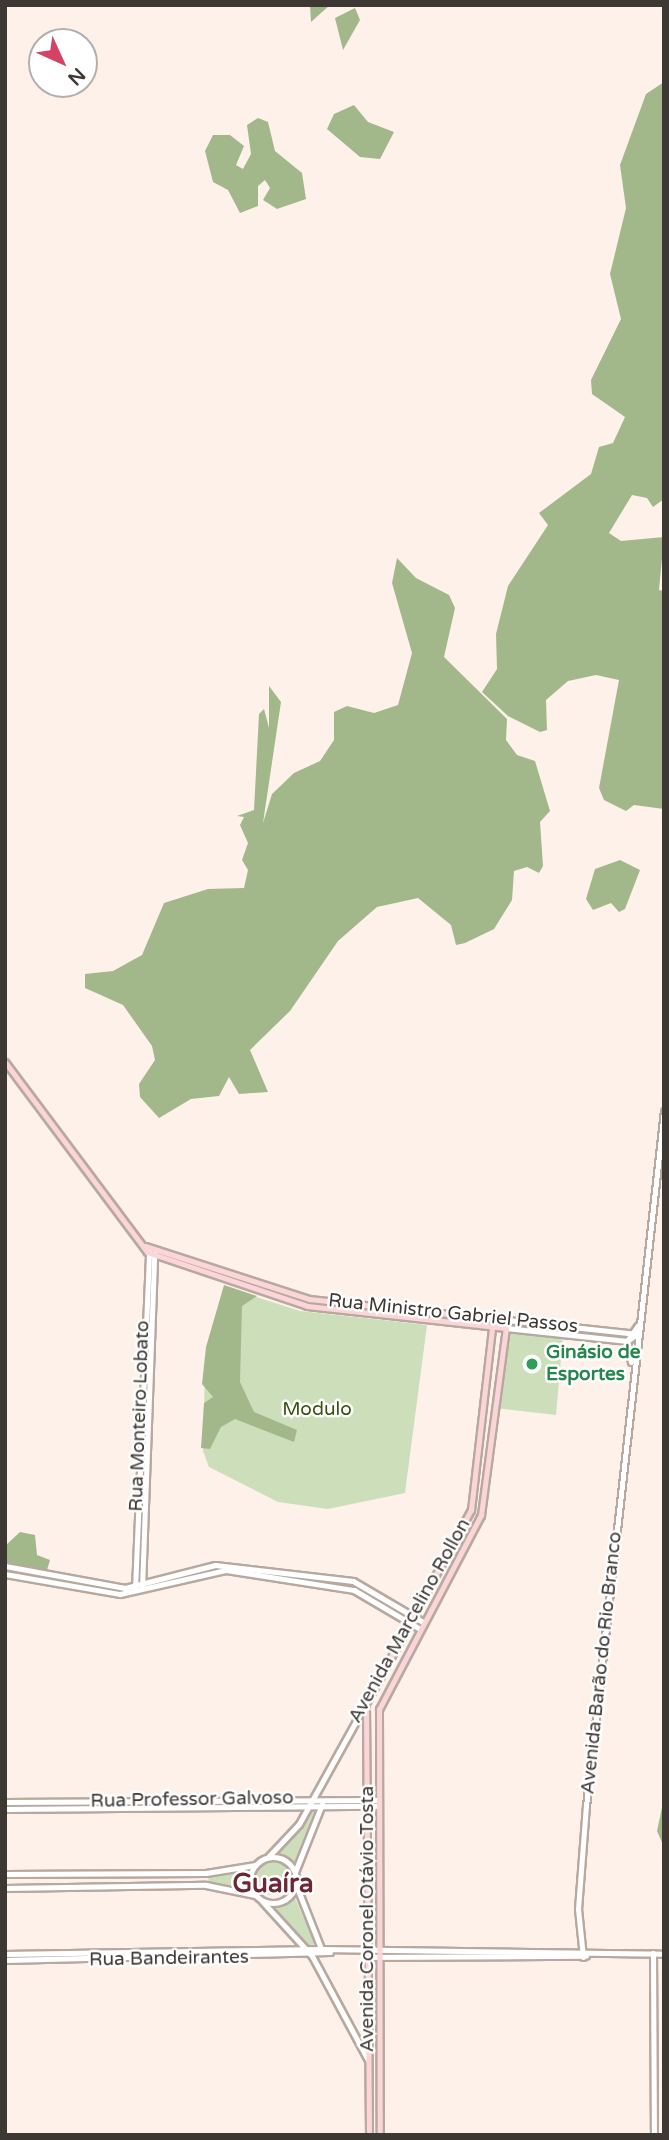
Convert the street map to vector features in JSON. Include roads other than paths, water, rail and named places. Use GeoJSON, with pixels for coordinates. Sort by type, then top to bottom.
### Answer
{"type":"FeatureCollection","features":[{"type":"Feature","properties":{"kind":"main road"},"geometry":{"type":"LineString","coordinates":[[5,1062],[150,1250]]}},
{"type":"Feature","properties":{"kind":"main road","name":"Rua Ministro Gabriel Passos"},"geometry":{"type":"LineString","coordinates":[[150,1250],[289,1302],[387,1311],[506,1328]]}},
{"type":"Feature","properties":{"kind":"main road","name":"Rua Ministro Gabriel Passos"},"geometry":{"type":"LineString","coordinates":[[406,1314],[507,1320]]}},
{"type":"Feature","properties":{"kind":"main road","name":"Avenida Marcelino Rollon"},"geometry":{"type":"LineString","coordinates":[[366,1703],[471,1510],[493,1319]]}},
{"type":"Feature","properties":{"kind":"main road","name":"Avenida Marcelino Rollon"},"geometry":{"type":"LineString","coordinates":[[379,1709],[422,1625],[474,1534],[490,1461],[507,1320]]}},
{"type":"Feature","properties":{"kind":"main road"},"geometry":{"type":"LineString","coordinates":[[478,1460],[490,1461]]}},
{"type":"Feature","properties":{"kind":"main road","name":"Avenida Coronel Otávio Tosta"},"geometry":{"type":"LineString","coordinates":[[366,1703],[369,2135]]}},
{"type":"Feature","properties":{"kind":"main road","name":"Avenida Coronel Otávio Tosta"},"geometry":{"type":"LineString","coordinates":[[379,1709],[380,2135]]}},
{"type":"Feature","properties":{"kind":"main road"},"geometry":{"type":"LineString","coordinates":[[367,1738],[379,1737]]}},
{"type":"Feature","properties":{"kind":"main road"},"geometry":{"type":"LineString","coordinates":[[368,1843],[379,1842]]}},
{"type":"Feature","properties":{"kind":"main road"},"geometry":{"type":"LineString","coordinates":[[368,1925],[379,1926]]}},
{"type":"Feature","properties":{"kind":"street","name":"Avenida Barão do Rio Branco"},"geometry":{"type":"LineString","coordinates":[[583,1958],[578,1909],[585,1818],[632,1368],[641,1322],[664,1111]]}},
{"type":"Feature","properties":{"kind":"street","name":"Rua Monteiro Lobato"},"geometry":{"type":"LineString","coordinates":[[138,1589],[150,1250]]}},
{"type":"Feature","properties":{"kind":"street","name":"Rua Ministro Gabriel Passos"},"geometry":{"type":"LineString","coordinates":[[507,1320],[628,1337]]}},
{"type":"Feature","properties":{"kind":"street"},"geometry":{"type":"LineString","coordinates":[[628,1337],[641,1322]]}},
{"type":"Feature","properties":{"kind":"street","name":"Rua Ministro Gabriel Passos"},"geometry":{"type":"LineString","coordinates":[[506,1328],[628,1337],[637,1334]]}},
{"type":"Feature","properties":{"kind":"street","name":"Avenida Barão do Rio Branco"},"geometry":{"type":"LineString","coordinates":[[628,1337],[632,1368]]}},
{"type":"Feature","properties":{"kind":"street"},"geometry":{"type":"LineString","coordinates":[[5,1574],[138,1589],[227,1565],[354,1581],[422,1625]]}},
{"type":"Feature","properties":{"kind":"street"},"geometry":{"type":"LineString","coordinates":[[5,1566],[138,1589]]}},
{"type":"Feature","properties":{"kind":"street","name":"Avenida Marcelino Rollon"},"geometry":{"type":"LineString","coordinates":[[268,1857],[310,1802],[366,1703]]}},
{"type":"Feature","properties":{"kind":"street","name":"Rua Professor Galvoso"},"geometry":{"type":"LineString","coordinates":[[5,1802],[69,1805]]}},
{"type":"Feature","properties":{"kind":"street"},"geometry":{"type":"LineString","coordinates":[[322,1952],[296,1882],[295,1872],[323,1802]]}},
{"type":"Feature","properties":{"kind":"street","name":"Rua Professor Galvoso"},"geometry":{"type":"LineString","coordinates":[[5,1809],[164,1803],[378,1803]]}},
{"type":"Feature","properties":{"kind":"street"},"geometry":{"type":"LineString","coordinates":[[5,1874],[206,1872],[255,1865],[268,1857],[284,1860],[295,1872]]}},
{"type":"Feature","properties":{"kind":"street"},"geometry":{"type":"LineString","coordinates":[[255,1865],[255,1895]]}},
{"type":"Feature","properties":{"kind":"street"},"geometry":{"type":"LineString","coordinates":[[262,1901],[288,1898],[296,1882]]}},
{"type":"Feature","properties":{"kind":"street"},"geometry":{"type":"LineString","coordinates":[[5,1888],[206,1885],[255,1895],[312,1956],[369,2062]]}},
{"type":"Feature","properties":{"kind":"street","name":"Rua Bandeirantes"},"geometry":{"type":"LineString","coordinates":[[275,1954],[306,1949],[322,1952]]}},
{"type":"Feature","properties":{"kind":"street","name":"Rua Bandeirantes"},"geometry":{"type":"LineString","coordinates":[[6,1957],[275,1954],[312,1956],[331,1951],[367,1955],[583,1950],[592,1953],[664,1954]]}},
{"type":"Feature","properties":{"kind":"street","name":"Rua Bandeirantes"},"geometry":{"type":"LineString","coordinates":[[480,1954],[583,1958],[592,1953]]}},
{"type":"Feature","properties":{"kind":"street"},"geometry":{"type":"LineString","coordinates":[[653,1953],[654,2135]]}},
{"type":"Feature","properties":{"kind":"place","name":"Ginásio de Esportes"},"geometry":{"type":"Point","coordinates":[532,1364]}},
{"type":"Feature","properties":{"kind":"district","name":"Guaíra"},"geometry":{"type":"Point","coordinates":[273,1884]}},
{"type":"Feature","properties":{"kind":"park label","name":"Modulo"},"geometry":{"type":"Point","coordinates":[317,1410]}}]}
